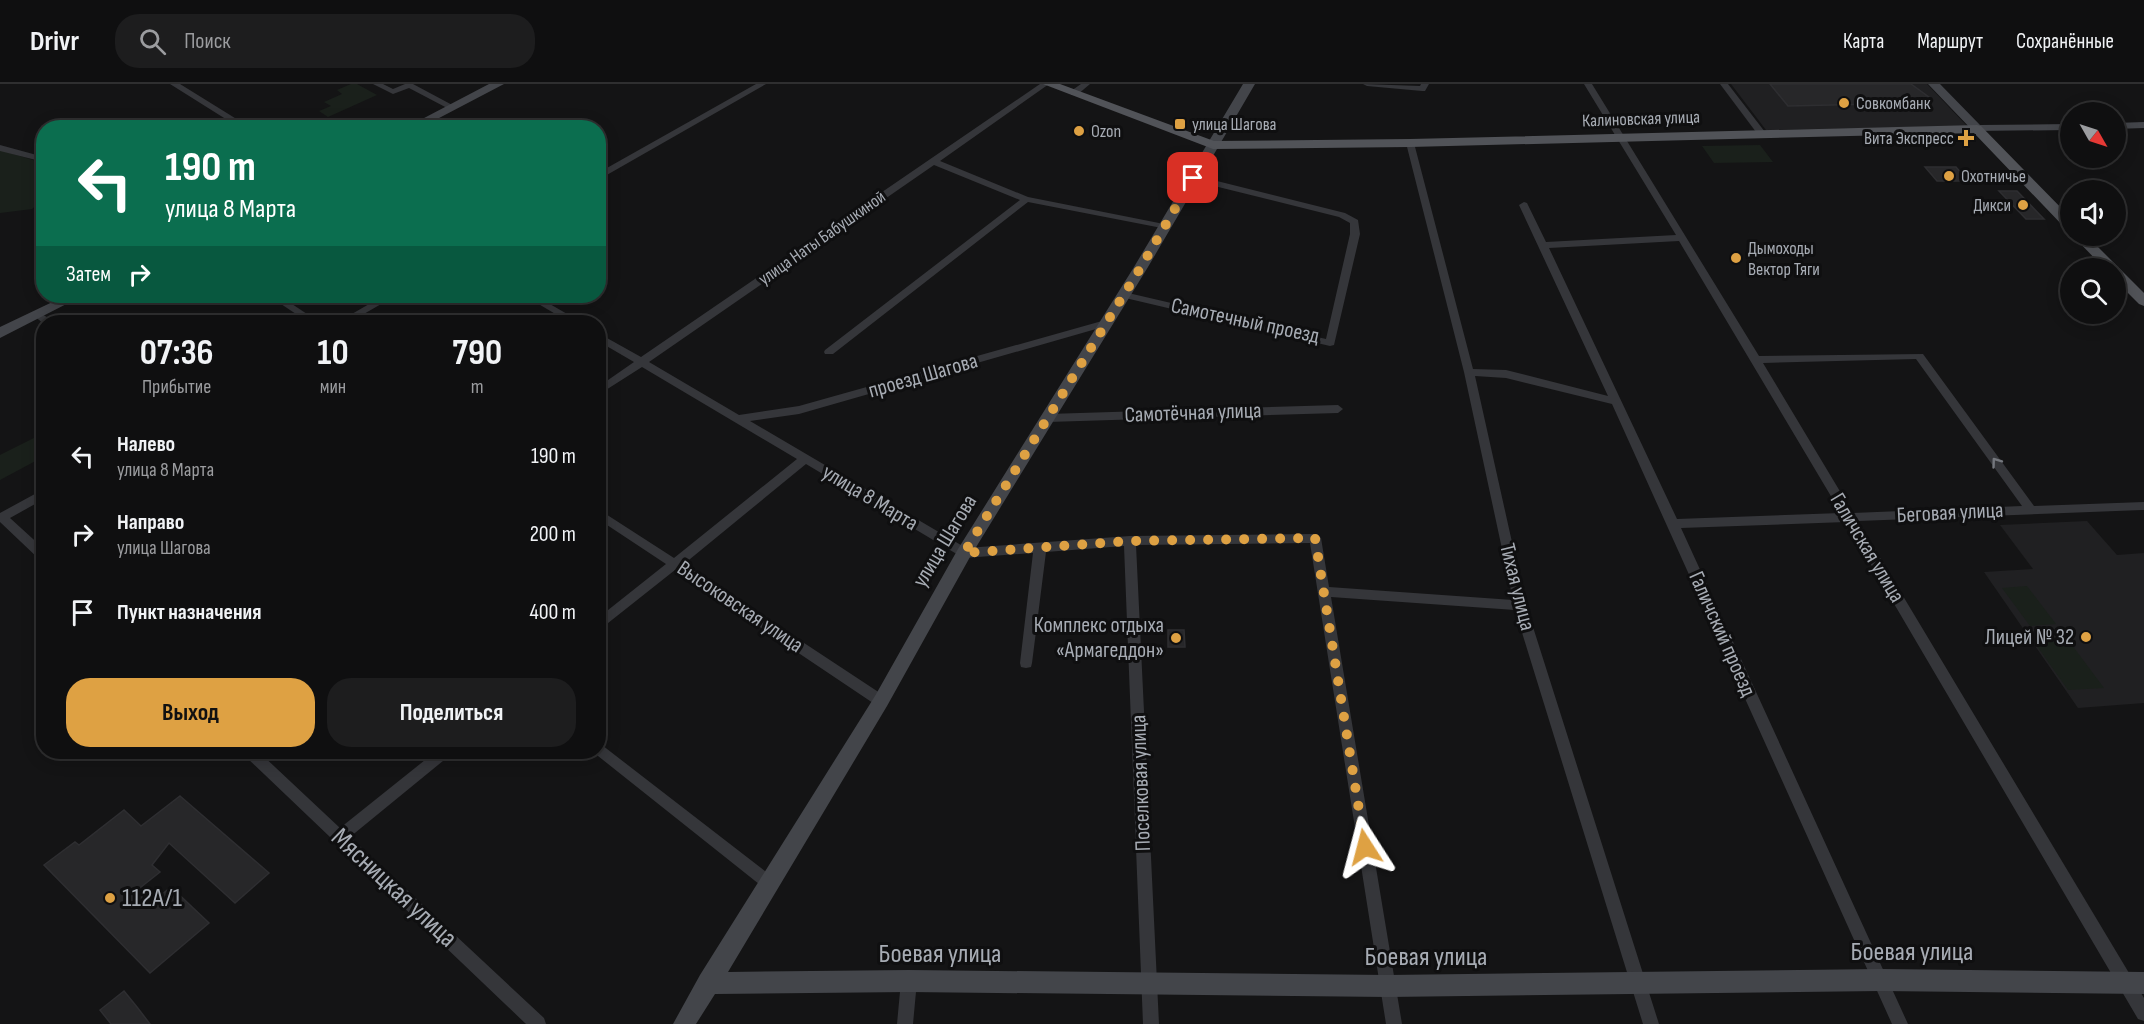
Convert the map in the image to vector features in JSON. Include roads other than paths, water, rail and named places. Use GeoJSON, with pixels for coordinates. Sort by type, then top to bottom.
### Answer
{"type":"FeatureCollection","features":[{"type":"Feature","properties":{"kind":"main road"},"geometry":{"type":"LineString","coordinates":[[426,120],[498,84]]}},
{"type":"Feature","properties":{"kind":"main road"},"geometry":{"type":"LineString","coordinates":[[1047,84],[1213,145]]}},
{"type":"Feature","properties":{"kind":"main road","name":"улица Шагова"},"geometry":{"type":"LineString","coordinates":[[684,1024],[881,701],[964,553],[1124,295],[1249,84]]}},
{"type":"Feature","properties":{"kind":"main road"},"geometry":{"type":"LineString","coordinates":[[1934,84],[2060,215]]}},
{"type":"Feature","properties":{"kind":"main road"},"geometry":{"type":"LineString","coordinates":[[2126,126],[2144,125]]}},
{"type":"Feature","properties":{"kind":"main road","name":"Калиновская улица"},"geometry":{"type":"LineString","coordinates":[[1213,145],[1410,143],[2060,127]]}},
{"type":"Feature","properties":{"kind":"main road"},"geometry":{"type":"LineString","coordinates":[[2090,246],[2102,258]]}},
{"type":"Feature","properties":{"kind":"main road"},"geometry":{"type":"LineString","coordinates":[[2126,283],[2144,302]]}},
{"type":"Feature","properties":{"kind":"main road"},"geometry":{"type":"LineString","coordinates":[[49,315],[65,303]]}},
{"type":"Feature","properties":{"kind":"main road"},"geometry":{"type":"LineString","coordinates":[[0,333],[36,321]]}},
{"type":"Feature","properties":{"kind":"main road","name":"Боевая улица"},"geometry":{"type":"LineString","coordinates":[[708,983],[909,981],[1388,986],[1881,980],[2135,983]]}},
{"type":"Feature","properties":{"kind":"street"},"geometry":{"type":"LineString","coordinates":[[174,84],[234,120]]}},
{"type":"Feature","properties":{"kind":"street"},"geometry":{"type":"LineString","coordinates":[[183,89],[196,84]]}},
{"type":"Feature","properties":{"kind":"street"},"geometry":{"type":"LineString","coordinates":[[377,84],[393,92],[409,85],[452,107]]}},
{"type":"Feature","properties":{"kind":"street"},"geometry":{"type":"LineString","coordinates":[[606,172],[762,84]]}},
{"type":"Feature","properties":{"kind":"street","name":"улица Наты Бабушкиной"},"geometry":{"type":"LineString","coordinates":[[606,387],[1047,84]]}},
{"type":"Feature","properties":{"kind":"street"},"geometry":{"type":"LineString","coordinates":[[1074,93],[1086,84]]}},
{"type":"Feature","properties":{"kind":"street"},"geometry":{"type":"LineString","coordinates":[[1367,84],[1422,89],[1425,84]]}},
{"type":"Feature","properties":{"kind":"street","name":"Галичская улица"},"geometry":{"type":"LineString","coordinates":[[1588,84],[1756,360],[1848,518],[2135,983],[2144,1012]]}},
{"type":"Feature","properties":{"kind":"street"},"geometry":{"type":"LineString","coordinates":[[1724,84],[1762,134]]}},
{"type":"Feature","properties":{"kind":"street"},"geometry":{"type":"LineString","coordinates":[[1636,161],[1632,149],[1634,144],[1658,136]]}},
{"type":"Feature","properties":{"kind":"street","name":"Тихая улица"},"geometry":{"type":"LineString","coordinates":[[1410,143],[1469,372],[1520,605],[1651,1024]]}},
{"type":"Feature","properties":{"kind":"street"},"geometry":{"type":"LineString","coordinates":[[0,147],[36,158]]}},
{"type":"Feature","properties":{"kind":"street"},"geometry":{"type":"LineString","coordinates":[[933,161],[1026,199],[1164,226]]}},
{"type":"Feature","properties":{"kind":"street","name":"Самотечный проезд"},"geometry":{"type":"LineString","coordinates":[[1124,295],[1330,343],[1355,234],[1355,222],[1342,215],[1193,178]]}},
{"type":"Feature","properties":{"kind":"street"},"geometry":{"type":"LineString","coordinates":[[829,352],[1026,199]]}},
{"type":"Feature","properties":{"kind":"street","name":"Галичский проезд"},"geometry":{"type":"LineString","coordinates":[[1524,205],[1617,402],[1900,1024]]}},
{"type":"Feature","properties":{"kind":"street"},"geometry":{"type":"LineString","coordinates":[[1543,245],[1681,238]]}},
{"type":"Feature","properties":{"kind":"street"},"geometry":{"type":"LineString","coordinates":[[284,303],[303,315]]}},
{"type":"Feature","properties":{"kind":"street"},"geometry":{"type":"LineString","coordinates":[[356,315],[377,303]]}},
{"type":"Feature","properties":{"kind":"street"},"geometry":{"type":"LineString","coordinates":[[542,303],[564,315]]}},
{"type":"Feature","properties":{"kind":"street","name":"проезд Шагова"},"geometry":{"type":"LineString","coordinates":[[737,418],[799,410],[1106,323]]}},
{"type":"Feature","properties":{"kind":"street","name":"улица 8 Марта"},"geometry":{"type":"LineString","coordinates":[[606,341],[964,553]]}},
{"type":"Feature","properties":{"kind":"street"},"geometry":{"type":"LineString","coordinates":[[1756,360],[1919,356],[2030,509]]}},
{"type":"Feature","properties":{"kind":"street"},"geometry":{"type":"LineString","coordinates":[[1469,372],[1506,374],[1617,402]]}},
{"type":"Feature","properties":{"kind":"street","name":"Самотёчная улица"},"geometry":{"type":"LineString","coordinates":[[1048,418],[1338,409]]}},
{"type":"Feature","properties":{"kind":"street"},"geometry":{"type":"LineString","coordinates":[[606,620],[805,459]]}},
{"type":"Feature","properties":{"kind":"street"},"geometry":{"type":"LineString","coordinates":[[36,498],[2,517],[36,549]]}},
{"type":"Feature","properties":{"kind":"street","name":"Беговая улица"},"geometry":{"type":"LineString","coordinates":[[1673,524],[2142,506]]}},
{"type":"Feature","properties":{"kind":"street","name":"Высоковская улица"},"geometry":{"type":"LineString","coordinates":[[606,518],[881,701]]}},
{"type":"Feature","properties":{"kind":"street"},"geometry":{"type":"LineString","coordinates":[[964,553],[1130,541],[1315,538],[1394,1024]]}},
{"type":"Feature","properties":{"kind":"street","name":"Поселковая улица"},"geometry":{"type":"LineString","coordinates":[[1130,541],[1151,1024]]}},
{"type":"Feature","properties":{"kind":"street"},"geometry":{"type":"LineString","coordinates":[[1026,663],[1040,548]]}},
{"type":"Feature","properties":{"kind":"street"},"geometry":{"type":"LineString","coordinates":[[1324,592],[1520,605]]}},
{"type":"Feature","properties":{"kind":"street"},"geometry":{"type":"LineString","coordinates":[[606,754],[769,883]]}},
{"type":"Feature","properties":{"kind":"street","name":"Мясницкая улица"},"geometry":{"type":"LineString","coordinates":[[257,759],[538,1024]]}},
{"type":"Feature","properties":{"kind":"street"},"geometry":{"type":"LineString","coordinates":[[340,837],[435,759]]}},
{"type":"Feature","properties":{"kind":"street"},"geometry":{"type":"LineString","coordinates":[[905,1024],[909,981]]}},
{"type":"Feature","properties":{"kind":"place","name":"Совкомбанк"},"geometry":{"type":"Point","coordinates":[1844,103]}},
{"type":"Feature","properties":{"kind":"place","name":"улица Шагова"},"geometry":{"type":"Point","coordinates":[1180,124]}},
{"type":"Feature","properties":{"kind":"place","name":"Ozon"},"geometry":{"type":"Point","coordinates":[1079,131]}},
{"type":"Feature","properties":{"kind":"place","name":"Вита Экспресс"},"geometry":{"type":"Point","coordinates":[1966,138]}},
{"type":"Feature","properties":{"kind":"place","name":"Охотничье"},"geometry":{"type":"Point","coordinates":[1949,176]}},
{"type":"Feature","properties":{"kind":"place","name":"Дикси"},"geometry":{"type":"Point","coordinates":[2023,205]}},
{"type":"Feature","properties":{"kind":"place","name":"Дымоходы Вектор Тяги"},"geometry":{"type":"Point","coordinates":[1736,258]}},
{"type":"Feature","properties":{"kind":"place","name":"Лицей № 32"},"geometry":{"type":"Point","coordinates":[2086,637]}},
{"type":"Feature","properties":{"kind":"place","name":"Комплекс отдыха «Армагеддон»"},"geometry":{"type":"Point","coordinates":[1176,638]}},
{"type":"Feature","properties":{"kind":"place","name":"112А/1"},"geometry":{"type":"Point","coordinates":[110,898]}}]}
